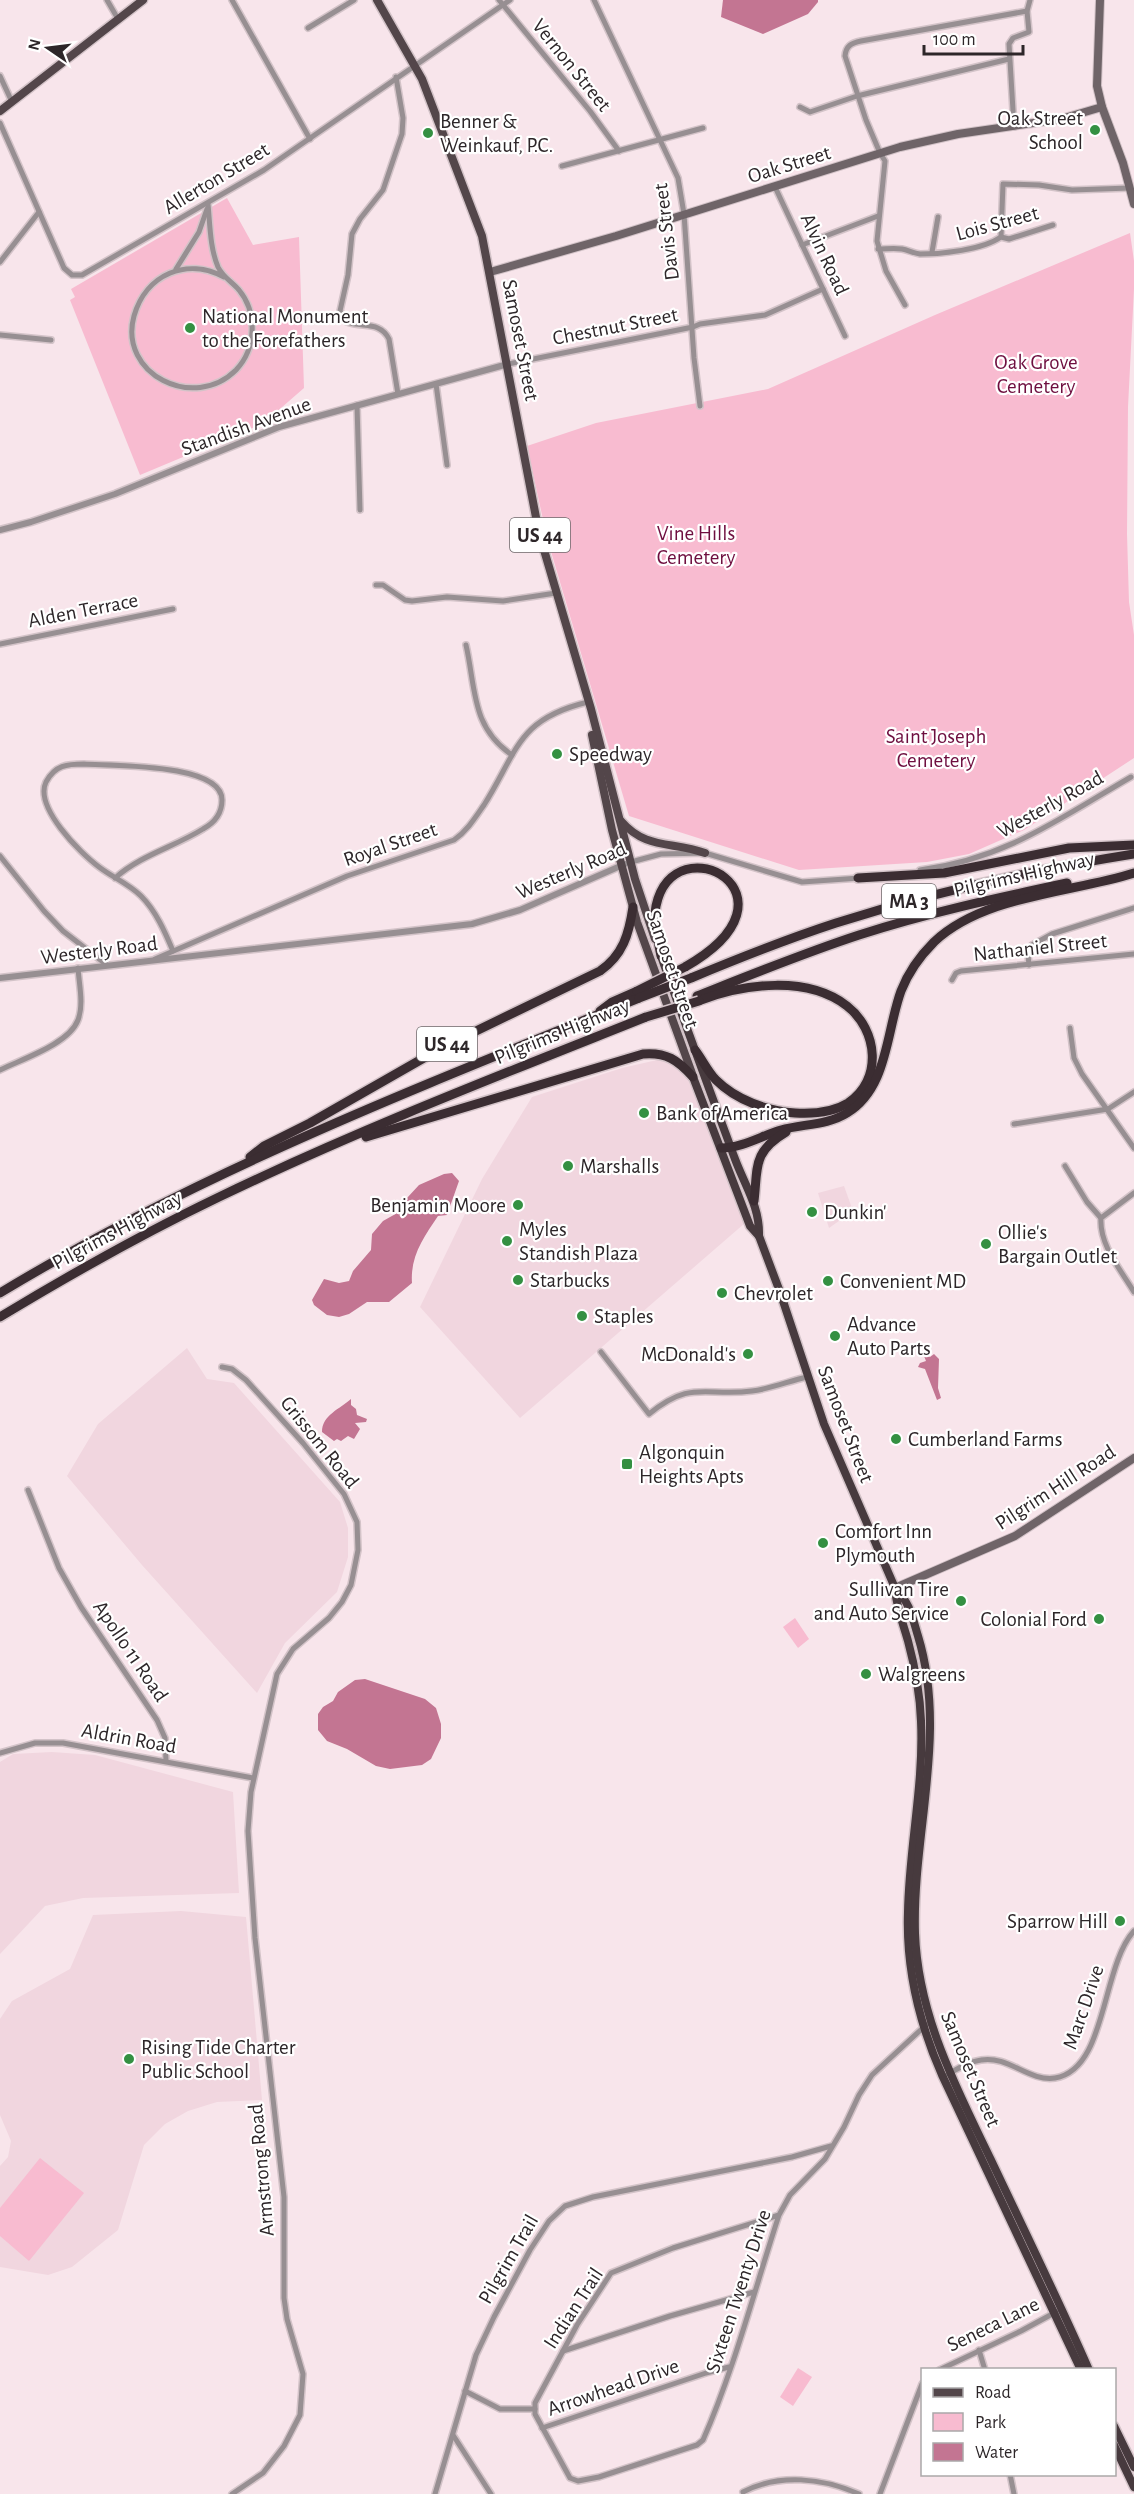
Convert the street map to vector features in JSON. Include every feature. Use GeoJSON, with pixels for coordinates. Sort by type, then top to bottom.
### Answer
{"type":"FeatureCollection","features":[{"type":"Feature","properties":{"kind":"highway"},"geometry":{"type":"LineString","coordinates":[[858,878],[944,873],[1069,848],[1134,844]]}},
{"type":"Feature","properties":{"kind":"highway","name":"Pilgrims Highway"},"geometry":{"type":"LineString","coordinates":[[0,1293],[89,1242],[237,1167],[374,1107],[588,1019],[612,1002],[691,978],[835,923],[908,902],[1017,875],[1134,854]]}},
{"type":"Feature","properties":{"kind":"highway"},"geometry":{"type":"LineString","coordinates":[[638,995],[685,967],[722,940],[732,928],[738,915],[738,903],[736,891],[729,881],[714,870],[699,867],[682,870],[664,887],[656,904],[655,918],[661,956]]}},
{"type":"Feature","properties":{"kind":"highway"},"geometry":{"type":"LineString","coordinates":[[721,1148],[732,1148],[782,1130],[845,1114],[871,1090],[876,1081],[898,1001],[908,976],[925,952],[947,932],[975,916],[1008,905],[1134,871]]}},
{"type":"Feature","properties":{"kind":"highway","name":"Pilgrims Highway"},"geometry":{"type":"LineString","coordinates":[[0,1317],[92,1263],[218,1197],[321,1151],[646,1017],[698,999],[787,960],[927,915],[990,899],[1134,871]]}},
{"type":"Feature","properties":{"kind":"highway","name":"US 44"},"geometry":{"type":"LineString","coordinates":[[237,1167],[264,1146],[310,1123],[425,1056],[600,971],[614,960],[623,947],[630,928],[633,907]]}},
{"type":"Feature","properties":{"kind":"highway","name":"Samoset Street"},"geometry":{"type":"LineString","coordinates":[[661,956],[754,1201],[759,1221],[759,1236],[791,1322],[824,1424],[895,1588],[896,1604],[915,1671],[921,1721],[921,1768],[908,1896],[912,1980],[926,2025],[946,2074],[1058,2311],[1088,2368]]}},
{"type":"Feature","properties":{"kind":"highway","name":"US 44"},"geometry":{"type":"LineString","coordinates":[[695,1050],[716,1080],[732,1092],[760,1106],[797,1113],[827,1111],[848,1103],[866,1084],[873,1060],[869,1036],[856,1014],[837,1000],[820,993],[797,987],[760,987],[698,999]]}},
{"type":"Feature","properties":{"kind":"highway"},"geometry":{"type":"LineString","coordinates":[[321,1151],[643,1054],[662,1054],[671,1057],[682,1064],[693,1077]]}},
{"type":"Feature","properties":{"kind":"highway","name":"Samoset Street"},"geometry":{"type":"LineString","coordinates":[[693,1077],[750,1226],[759,1236]]}},
{"type":"Feature","properties":{"kind":"highway"},"geometry":{"type":"LineString","coordinates":[[754,1201],[756,1170],[762,1154],[775,1139],[795,1128]]}},
{"type":"Feature","properties":{"kind":"highway","name":"Samoset Street"},"geometry":{"type":"LineString","coordinates":[[1058,2311],[1080,2368]]}},
{"type":"Feature","properties":{"kind":"highway"},"geometry":{"type":"LineString","coordinates":[[1116,2430],[1134,2467]]}},
{"type":"Feature","properties":{"kind":"highway"},"geometry":{"type":"LineString","coordinates":[[1116,2449],[1134,2487]]}},
{"type":"Feature","properties":{"kind":"main road"},"geometry":{"type":"LineString","coordinates":[[0,111],[143,0]]}},
{"type":"Feature","properties":{"kind":"main road","name":"Samoset Street"},"geometry":{"type":"LineString","coordinates":[[377,0],[415,64],[482,236],[539,533],[644,908],[661,956]]}},
{"type":"Feature","properties":{"kind":"main road"},"geometry":{"type":"LineString","coordinates":[[1100,0],[1096,77],[1102,107],[1134,204]]}},
{"type":"Feature","properties":{"kind":"main road","name":"Oak Street"},"geometry":{"type":"LineString","coordinates":[[490,272],[553,255],[879,153],[939,138],[1061,119],[1102,107]]}},
{"type":"Feature","properties":{"kind":"main road","name":"Samoset Street"},"geometry":{"type":"LineString","coordinates":[[588,702],[608,814],[633,907],[659,987],[693,1077]]}},
{"type":"Feature","properties":{"kind":"main road"},"geometry":{"type":"LineString","coordinates":[[620,820],[633,834],[643,839],[692,848],[705,853]]}},
{"type":"Feature","properties":{"kind":"main road","name":"Pilgrim Hill Road"},"geometry":{"type":"LineString","coordinates":[[895,1588],[1015,1536],[1134,1458]]}},
{"type":"Feature","properties":{"kind":"street"},"geometry":{"type":"LineString","coordinates":[[107,0],[117,19]]}},
{"type":"Feature","properties":{"kind":"street"},"geometry":{"type":"LineString","coordinates":[[232,0],[310,139]]}},
{"type":"Feature","properties":{"kind":"street"},"geometry":{"type":"LineString","coordinates":[[308,28],[354,0]]}},
{"type":"Feature","properties":{"kind":"street","name":"Allerton Street"},"geometry":{"type":"LineString","coordinates":[[0,123],[64,268],[75,276],[91,272],[264,170],[501,2],[510,0]]}},
{"type":"Feature","properties":{"kind":"street","name":"Davis Street"},"geometry":{"type":"LineString","coordinates":[[594,0],[678,178],[684,213],[694,358],[700,406]]}},
{"type":"Feature","properties":{"kind":"street"},"geometry":{"type":"LineString","coordinates":[[1014,127],[1009,44],[1013,38],[1029,32],[1027,11],[1030,0]]}},
{"type":"Feature","properties":{"kind":"street","name":"Vernon Street"},"geometry":{"type":"LineString","coordinates":[[501,2],[590,111],[619,151]]}},
{"type":"Feature","properties":{"kind":"street"},"geometry":{"type":"LineString","coordinates":[[905,305],[886,271],[878,249],[876,234],[885,161],[879,153],[857,96],[845,56],[849,45],[1027,11]]}},
{"type":"Feature","properties":{"kind":"street"},"geometry":{"type":"LineString","coordinates":[[800,107],[810,112],[857,96],[1009,59]]}},
{"type":"Feature","properties":{"kind":"street"},"geometry":{"type":"LineString","coordinates":[[0,76],[12,102]]}},
{"type":"Feature","properties":{"kind":"street"},"geometry":{"type":"LineString","coordinates":[[396,77],[403,118],[402,134],[383,190],[360,219],[352,234],[348,275],[340,311],[347,322],[376,326],[386,332],[398,394]]}},
{"type":"Feature","properties":{"kind":"street"},"geometry":{"type":"LineString","coordinates":[[562,166],[703,128]]}},
{"type":"Feature","properties":{"kind":"street"},"geometry":{"type":"LineString","coordinates":[[1001,237],[1003,184],[1084,191],[1130,188]]}},
{"type":"Feature","properties":{"kind":"street","name":"Alvin Road"},"geometry":{"type":"LineString","coordinates":[[775,187],[845,336]]}},
{"type":"Feature","properties":{"kind":"street"},"geometry":{"type":"LineString","coordinates":[[176,270],[200,232],[208,204]]}},
{"type":"Feature","properties":{"kind":"street"},"geometry":{"type":"LineString","coordinates":[[208,204],[212,247],[224,278]]}},
{"type":"Feature","properties":{"kind":"street"},"geometry":{"type":"LineString","coordinates":[[0,262],[39,212]]}},
{"type":"Feature","properties":{"kind":"street"},"geometry":{"type":"LineString","coordinates":[[802,245],[878,216]]}},
{"type":"Feature","properties":{"kind":"street"},"geometry":{"type":"LineString","coordinates":[[932,252],[938,217]]}},
{"type":"Feature","properties":{"kind":"street","name":"Lois Street"},"geometry":{"type":"LineString","coordinates":[[878,249],[900,249],[920,254],[950,253],[993,242],[1001,237],[1009,239],[1053,225]]}},
{"type":"Feature","properties":{"kind":"street"},"geometry":{"type":"LineString","coordinates":[[191,267],[224,278],[240,291],[251,314],[252,327],[248,351],[243,362],[225,379],[209,386],[190,389],[164,382],[154,375],[141,359],[133,338],[132,327],[143,297],[158,281],[176,270],[191,267]]}},
{"type":"Feature","properties":{"kind":"street","name":"Chestnut Street"},"geometry":{"type":"LineString","coordinates":[[508,364],[699,324],[765,315],[823,289]]}},
{"type":"Feature","properties":{"kind":"street"},"geometry":{"type":"LineString","coordinates":[[0,335],[51,340]]}},
{"type":"Feature","properties":{"kind":"street","name":"Standish Avenue"},"geometry":{"type":"LineString","coordinates":[[0,530],[115,494],[279,427],[508,364]]}},
{"type":"Feature","properties":{"kind":"street"},"geometry":{"type":"LineString","coordinates":[[436,384],[447,465]]}},
{"type":"Feature","properties":{"kind":"street"},"geometry":{"type":"LineString","coordinates":[[357,405],[360,510]]}},
{"type":"Feature","properties":{"kind":"street"},"geometry":{"type":"LineString","coordinates":[[376,585],[383,585],[405,600],[412,601],[447,597],[503,601],[556,593]]}},
{"type":"Feature","properties":{"kind":"street","name":"Alden Terrace"},"geometry":{"type":"LineString","coordinates":[[0,644],[173,609]]}},
{"type":"Feature","properties":{"kind":"street"},"geometry":{"type":"LineString","coordinates":[[466,645],[482,722],[491,738],[512,755]]}},
{"type":"Feature","properties":{"kind":"street","name":"Royal Street"},"geometry":{"type":"LineString","coordinates":[[154,960],[347,876],[454,840],[464,832],[478,814],[524,735],[542,719],[557,711],[588,702]]}},
{"type":"Feature","properties":{"kind":"street"},"geometry":{"type":"LineString","coordinates":[[115,878],[129,865],[202,830],[217,819],[222,797],[215,784],[203,777],[174,771],[84,764],[55,769],[44,786],[43,798],[46,806],[84,854],[115,878],[142,897],[161,923],[173,951]]}},
{"type":"Feature","properties":{"kind":"street","name":"Westerly Road"},"geometry":{"type":"LineString","coordinates":[[0,978],[472,924],[520,910],[631,862],[661,854],[705,853],[802,882],[821,882],[946,867],[992,854],[1036,834],[1132,776],[1134,784]]}},
{"type":"Feature","properties":{"kind":"street"},"geometry":{"type":"LineString","coordinates":[[0,856],[63,931],[107,965]]}},
{"type":"Feature","properties":{"kind":"street"},"geometry":{"type":"LineString","coordinates":[[1029,965],[1028,956],[1031,946],[1052,934],[1134,908]]}},
{"type":"Feature","properties":{"kind":"street","name":"Nathaniel Street"},"geometry":{"type":"LineString","coordinates":[[952,980],[956,973],[962,971],[1134,954]]}},
{"type":"Feature","properties":{"kind":"street"},"geometry":{"type":"LineString","coordinates":[[0,1070],[56,1042],[73,1029],[79,1018],[81,1004],[78,968]]}},
{"type":"Feature","properties":{"kind":"street"},"geometry":{"type":"LineString","coordinates":[[1070,1028],[1074,1058],[1082,1074],[1134,1148]]}},
{"type":"Feature","properties":{"kind":"street"},"geometry":{"type":"LineString","coordinates":[[1014,1124],[1108,1109],[1134,1092]]}},
{"type":"Feature","properties":{"kind":"street"},"geometry":{"type":"LineString","coordinates":[[1065,1166],[1087,1202],[1101,1218],[1101,1228],[1108,1249],[1134,1292]]}},
{"type":"Feature","properties":{"kind":"street"},"geometry":{"type":"LineString","coordinates":[[1101,1218],[1134,1193]]}},
{"type":"Feature","properties":{"kind":"street"},"geometry":{"type":"LineString","coordinates":[[601,1352],[650,1414],[680,1394],[696,1390],[754,1391],[807,1377]]}},
{"type":"Feature","properties":{"kind":"street","name":"Grissom Road"},"geometry":{"type":"LineString","coordinates":[[222,1367],[232,1369],[246,1380],[331,1476],[352,1510],[358,1536],[357,1563],[351,1585],[342,1602],[329,1618],[293,1649],[277,1674],[253,1778]]}},
{"type":"Feature","properties":{"kind":"street","name":"Apollo 11 Road"},"geometry":{"type":"LineString","coordinates":[[28,1490],[58,1563],[81,1607],[157,1720],[165,1738],[166,1761]]}},
{"type":"Feature","properties":{"kind":"street","name":"Aldrin Road"},"geometry":{"type":"LineString","coordinates":[[0,1753],[35,1743],[63,1743],[253,1778]]}},
{"type":"Feature","properties":{"kind":"street","name":"Armstrong Road"},"geometry":{"type":"LineString","coordinates":[[232,2494],[264,2473],[284,2446],[300,2415],[303,2374],[287,2319],[284,2298],[285,2223],[281,2162],[265,2041],[248,1832],[253,1778]]}},
{"type":"Feature","properties":{"kind":"street","name":"Marc Drive"},"geometry":{"type":"LineString","coordinates":[[946,2074],[965,2064],[986,2059],[1004,2062],[1046,2079],[1072,2072],[1088,2054],[1116,1960],[1133,1935]]}},
{"type":"Feature","properties":{"kind":"street","name":"Sixteen Twenty Drive"},"geometry":{"type":"LineString","coordinates":[[542,2428],[570,2478],[575,2480],[599,2477],[697,2445],[704,2440],[779,2215],[790,2195],[825,2159],[867,2081],[884,2062],[910,2042],[926,2025]]}},
{"type":"Feature","properties":{"kind":"street","name":"Pilgrim Trail"},"geometry":{"type":"LineString","coordinates":[[435,2494],[479,2347],[540,2234],[561,2209],[592,2197],[802,2155],[833,2144]]}},
{"type":"Feature","properties":{"kind":"street","name":"Indian Trail"},"geometry":{"type":"LineString","coordinates":[[535,2409],[535,2403],[563,2351],[611,2273],[673,2248],[779,2215]]}},
{"type":"Feature","properties":{"kind":"street"},"geometry":{"type":"LineString","coordinates":[[563,2351],[670,2316],[754,2292]]}},
{"type":"Feature","properties":{"kind":"street","name":"Seneca Lane"},"geometry":{"type":"LineString","coordinates":[[943,2368],[1058,2311]]}},
{"type":"Feature","properties":{"kind":"street"},"geometry":{"type":"LineString","coordinates":[[979,2350],[984,2368]]}},
{"type":"Feature","properties":{"kind":"street","name":"Arrowhead Drive"},"geometry":{"type":"LineString","coordinates":[[542,2428],[729,2367]]}},
{"type":"Feature","properties":{"kind":"street"},"geometry":{"type":"LineString","coordinates":[[880,2494],[921,2387]]}},
{"type":"Feature","properties":{"kind":"street"},"geometry":{"type":"LineString","coordinates":[[465,2391],[500,2409],[535,2409],[542,2428]]}},
{"type":"Feature","properties":{"kind":"street"},"geometry":{"type":"LineString","coordinates":[[453,2434],[491,2494]]}},
{"type":"Feature","properties":{"kind":"street"},"geometry":{"type":"LineString","coordinates":[[1010,2476],[1014,2494]]}},
{"type":"Feature","properties":{"kind":"street"},"geometry":{"type":"LineString","coordinates":[[743,2493],[771,2482],[798,2480],[826,2483],[860,2494]]}},
{"type":"Feature","properties":{"kind":"shaded area","name":"Myles Standish Plaza"},"geometry":{"type":"Polygon","coordinates":[[[666,1058],[677,1065],[687,1077],[745,1223],[520,1418],[420,1307],[482,1179],[532,1097],[622,1068],[666,1058]]]}},
{"type":"Feature","properties":{"kind":"shaded area"},"geometry":{"type":"Polygon","coordinates":[[[844,1186],[853,1211],[829,1228],[818,1193],[844,1186]]]}},
{"type":"Feature","properties":{"kind":"shaded area"},"geometry":{"type":"Polygon","coordinates":[[[187,1348],[207,1379],[234,1383],[340,1502],[348,1528],[348,1557],[337,1592],[285,1643],[257,1693],[142,1565],[67,1476],[98,1424],[187,1348]]]}},
{"type":"Feature","properties":{"kind":"shaded area"},"geometry":{"type":"Polygon","coordinates":[[[52,1752],[95,1755],[233,1792],[239,1893],[83,1898],[45,1906],[0,1954],[0,1762],[13,1754],[52,1752]]]}},
{"type":"Feature","properties":{"kind":"shaded area","name":"Rising Tide Charter Public School"},"geometry":{"type":"Polygon","coordinates":[[[181,1911],[246,1917],[262,2100],[217,2102],[188,2111],[165,2124],[144,2145],[118,2230],[72,2267],[48,2275],[0,2267],[0,2166],[8,2157],[11,2141],[0,2115],[0,2019],[12,2001],[70,1969],[93,1915],[181,1911]]]}},
{"type":"Feature","properties":{"kind":"green space"},"geometry":{"type":"Polygon","coordinates":[[[227,198],[253,245],[299,237],[304,388],[281,408],[279,417],[140,475],[70,300],[75,297],[71,289],[227,198]]]}},
{"type":"Feature","properties":{"kind":"green space"},"geometry":{"type":"Polygon","coordinates":[[[1130,233],[1134,261],[1134,289],[1128,407],[1127,534],[1129,602],[1134,635],[1134,758],[1024,830],[969,854],[927,862],[799,870],[629,816],[547,538],[527,446],[596,423],[768,389],[935,315],[1130,233]]]}},
{"type":"Feature","properties":{"kind":"green space"},"geometry":{"type":"Polygon","coordinates":[[[795,1618],[809,1639],[798,1648],[783,1627],[795,1618]]]}},
{"type":"Feature","properties":{"kind":"green space"},"geometry":{"type":"Polygon","coordinates":[[[40,2158],[84,2193],[29,2261],[0,2236],[0,2208],[40,2158]]]}},
{"type":"Feature","properties":{"kind":"green space"},"geometry":{"type":"Polygon","coordinates":[[[798,2368],[812,2377],[793,2406],[780,2397],[798,2368]]]}},
{"type":"Feature","properties":{"kind":"water"},"geometry":{"type":"Polygon","coordinates":[[[723,0],[818,0],[818,2],[808,14],[763,34],[721,17],[723,0]]]}},
{"type":"Feature","properties":{"kind":"water"},"geometry":{"type":"Polygon","coordinates":[[[452,1173],[459,1181],[447,1215],[438,1216],[419,1247],[413,1264],[412,1283],[389,1302],[367,1302],[349,1314],[339,1317],[327,1315],[314,1305],[312,1300],[324,1279],[339,1283],[349,1281],[353,1271],[371,1250],[372,1234],[383,1221],[399,1212],[407,1198],[419,1185],[452,1173]]]}},
{"type":"Feature","properties":{"kind":"water"},"geometry":{"type":"Polygon","coordinates":[[[927,1354],[930,1357],[934,1354],[939,1359],[938,1388],[941,1398],[937,1400],[925,1369],[918,1367],[920,1363],[926,1361],[924,1356],[927,1354]]]}},
{"type":"Feature","properties":{"kind":"water"},"geometry":{"type":"Polygon","coordinates":[[[351,1399],[351,1405],[356,1409],[357,1415],[367,1419],[366,1422],[355,1423],[360,1429],[354,1439],[348,1436],[341,1441],[337,1439],[334,1441],[322,1432],[325,1421],[351,1399]]]}},
{"type":"Feature","properties":{"kind":"water"},"geometry":{"type":"Polygon","coordinates":[[[365,1679],[425,1699],[436,1708],[441,1724],[441,1738],[431,1759],[422,1765],[390,1769],[376,1766],[347,1749],[327,1741],[318,1730],[318,1714],[323,1707],[333,1701],[338,1692],[355,1680],[365,1679]]]}},
{"type":"Feature","properties":{"kind":"place","name":"Oak Street School"},"geometry":{"type":"Point","coordinates":[1095,130]}},
{"type":"Feature","properties":{"kind":"place","name":"Benner & Weinkauf, P.C."},"geometry":{"type":"Point","coordinates":[428,133]}},
{"type":"Feature","properties":{"kind":"place","name":"National Monument to the Forefathers"},"geometry":{"type":"Point","coordinates":[190,328]}},
{"type":"Feature","properties":{"kind":"place","name":"Speedway"},"geometry":{"type":"Point","coordinates":[557,754]}},
{"type":"Feature","properties":{"kind":"place","name":"Bank of America"},"geometry":{"type":"Point","coordinates":[644,1113]}},
{"type":"Feature","properties":{"kind":"place","name":"Marshalls"},"geometry":{"type":"Point","coordinates":[568,1166]}},
{"type":"Feature","properties":{"kind":"place","name":"Benjamin Moore"},"geometry":{"type":"Point","coordinates":[518,1205]}},
{"type":"Feature","properties":{"kind":"place","name":"Dunkin'"},"geometry":{"type":"Point","coordinates":[812,1212]}},
{"type":"Feature","properties":{"kind":"place","name":"Myles Standish Plaza"},"geometry":{"type":"Point","coordinates":[507,1241]}},
{"type":"Feature","properties":{"kind":"place","name":"Ollie's Bargain Outlet"},"geometry":{"type":"Point","coordinates":[986,1244]}},
{"type":"Feature","properties":{"kind":"place","name":"Starbucks"},"geometry":{"type":"Point","coordinates":[518,1280]}},
{"type":"Feature","properties":{"kind":"place","name":"Convenient MD"},"geometry":{"type":"Point","coordinates":[828,1281]}},
{"type":"Feature","properties":{"kind":"place","name":"Chevrolet"},"geometry":{"type":"Point","coordinates":[722,1293]}},
{"type":"Feature","properties":{"kind":"place","name":"Staples"},"geometry":{"type":"Point","coordinates":[582,1316]}},
{"type":"Feature","properties":{"kind":"place","name":"Advance Auto Parts"},"geometry":{"type":"Point","coordinates":[835,1336]}},
{"type":"Feature","properties":{"kind":"place","name":"McDonald's"},"geometry":{"type":"Point","coordinates":[748,1354]}},
{"type":"Feature","properties":{"kind":"place","name":"Cumberland Farms"},"geometry":{"type":"Point","coordinates":[896,1439]}},
{"type":"Feature","properties":{"kind":"place","name":"Algonquin Heights Apts"},"geometry":{"type":"Point","coordinates":[627,1464]}},
{"type":"Feature","properties":{"kind":"place","name":"Comfort Inn Plymouth"},"geometry":{"type":"Point","coordinates":[823,1543]}},
{"type":"Feature","properties":{"kind":"place","name":"Sullivan Tire and Auto Service"},"geometry":{"type":"Point","coordinates":[961,1601]}},
{"type":"Feature","properties":{"kind":"place","name":"Colonial Ford"},"geometry":{"type":"Point","coordinates":[1099,1619]}},
{"type":"Feature","properties":{"kind":"place","name":"Walgreens"},"geometry":{"type":"Point","coordinates":[866,1674]}},
{"type":"Feature","properties":{"kind":"place","name":"Sparrow Hill"},"geometry":{"type":"Point","coordinates":[1120,1921]}},
{"type":"Feature","properties":{"kind":"place","name":"Rising Tide Charter Public School"},"geometry":{"type":"Point","coordinates":[129,2059]}},
{"type":"Feature","properties":{"kind":"park label","name":"Oak Grove Cemetery"},"geometry":{"type":"Point","coordinates":[1036,374]}},
{"type":"Feature","properties":{"kind":"park label","name":"Vine Hills Cemetery"},"geometry":{"type":"Point","coordinates":[696,545]}},
{"type":"Feature","properties":{"kind":"park label","name":"Saint Joseph Cemetery"},"geometry":{"type":"Point","coordinates":[936,748]}}]}
